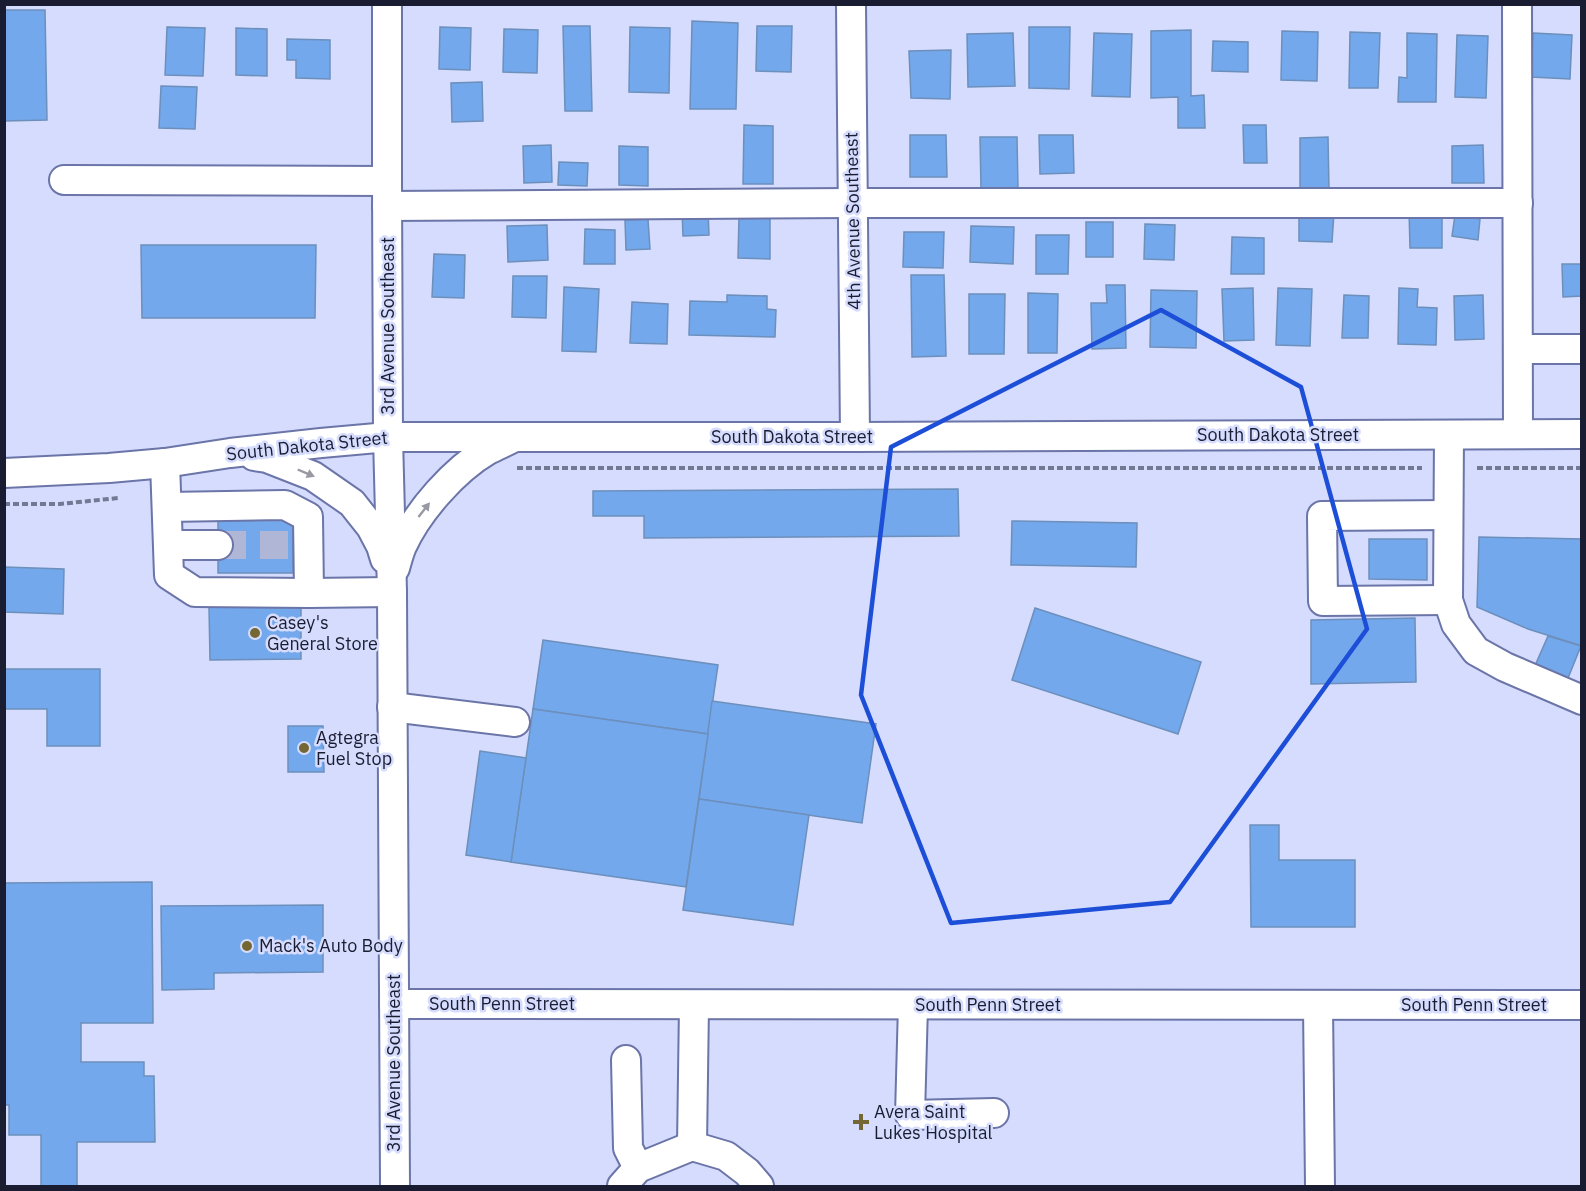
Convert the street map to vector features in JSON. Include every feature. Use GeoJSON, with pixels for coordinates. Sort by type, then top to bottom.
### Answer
{"type":"FeatureCollection","features":[{"type":"Feature","properties":{"kind":"street","name":"3rd Avenue Southeast"},"geometry":{"type":"LineString","coordinates":[[387,4],[388,437],[395,1186]]}},
{"type":"Feature","properties":{"kind":"street","name":"4th Avenue Southeast"},"geometry":{"type":"LineString","coordinates":[[851,4],[855,437]]}},
{"type":"Feature","properties":{"kind":"street"},"geometry":{"type":"LineString","coordinates":[[1517,4],[1518,435]]}},
{"type":"Feature","properties":{"kind":"street"},"geometry":{"type":"LineString","coordinates":[[64,180],[387,193],[853,203],[1518,203]]}},
{"type":"Feature","properties":{"kind":"street"},"geometry":{"type":"LineString","coordinates":[[1518,349],[1581,349]]}},
{"type":"Feature","properties":{"kind":"street","name":"South Dakota Street"},"geometry":{"type":"LineString","coordinates":[[4,473],[165,463],[230,453],[388,437],[1581,434]]}},
{"type":"Feature","properties":{"kind":"street"},"geometry":{"type":"LineString","coordinates":[[1449,435],[1448,600],[1456,624],[1476,651],[1505,667],[1581,700]]}},
{"type":"Feature","properties":{"kind":"street"},"geometry":{"type":"LineString","coordinates":[[391,587],[401,548],[416,521],[435,496],[461,470],[487,451],[515,437]]}},
{"type":"Feature","properties":{"kind":"street"},"geometry":{"type":"LineString","coordinates":[[230,453],[267,458],[314,476],[352,503],[371,527],[381,546],[391,587]]}},
{"type":"Feature","properties":{"kind":"street"},"geometry":{"type":"LineString","coordinates":[[165,463],[169,575],[195,592],[309,593],[391,587]]}},
{"type":"Feature","properties":{"kind":"street"},"geometry":{"type":"LineString","coordinates":[[167,507],[285,505],[308,517],[300,544],[309,593]]}},
{"type":"Feature","properties":{"kind":"street"},"geometry":{"type":"LineString","coordinates":[[1448,515],[1322,516],[1323,601],[1448,600]]}},
{"type":"Feature","properties":{"kind":"street"},"geometry":{"type":"LineString","coordinates":[[168,544],[218,544]]}},
{"type":"Feature","properties":{"kind":"street"},"geometry":{"type":"LineString","coordinates":[[392,707],[515,722]]}},
{"type":"Feature","properties":{"kind":"street","name":"South Penn Street"},"geometry":{"type":"LineString","coordinates":[[394,1004],[1581,1005]]}},
{"type":"Feature","properties":{"kind":"street"},"geometry":{"type":"LineString","coordinates":[[692,1146],[694,1005]]}},
{"type":"Feature","properties":{"kind":"street"},"geometry":{"type":"LineString","coordinates":[[913,1005],[910,1115],[994,1113]]}},
{"type":"Feature","properties":{"kind":"street"},"geometry":{"type":"LineString","coordinates":[[1318,1006],[1320,1186]]}},
{"type":"Feature","properties":{"kind":"street"},"geometry":{"type":"LineString","coordinates":[[626,1060],[630,1177],[692,1146],[726,1156],[747,1172],[759,1186]]}},
{"type":"Feature","properties":{"kind":"path"},"geometry":{"type":"LineString","coordinates":[[508,470],[516,468],[1581,468]]}},
{"type":"Feature","properties":{"kind":"highlighted area"},"geometry":{"type":"Polygon","coordinates":[[[1161,310],[1301,387],[1367,629],[1170,902],[951,923],[861,695],[891,447],[1161,310]]]}},
{"type":"Feature","properties":{"kind":"building"},"geometry":{"type":"Polygon","coordinates":[[[4,10],[45,10],[47,120],[4,121],[4,10]]]}},
{"type":"Feature","properties":{"kind":"building"},"geometry":{"type":"Polygon","coordinates":[[[692,21],[738,23],[736,109],[690,109],[692,21]]]}},
{"type":"Feature","properties":{"kind":"building"},"geometry":{"type":"Polygon","coordinates":[[[563,26],[590,26],[592,111],[565,111],[563,26]]]}},
{"type":"Feature","properties":{"kind":"building"},"geometry":{"type":"Polygon","coordinates":[[[757,26],[792,26],[791,72],[756,71],[757,26]]]}},
{"type":"Feature","properties":{"kind":"building"},"geometry":{"type":"Polygon","coordinates":[[[167,27],[205,28],[203,76],[165,75],[167,27]]]}},
{"type":"Feature","properties":{"kind":"building"},"geometry":{"type":"Polygon","coordinates":[[[440,27],[471,28],[470,70],[439,69],[440,27]]]}},
{"type":"Feature","properties":{"kind":"building"},"geometry":{"type":"Polygon","coordinates":[[[630,27],[670,28],[669,93],[629,92],[630,27]]]}},
{"type":"Feature","properties":{"kind":"building"},"geometry":{"type":"Polygon","coordinates":[[[1029,27],[1070,27],[1069,89],[1029,88],[1029,27]]]}},
{"type":"Feature","properties":{"kind":"building"},"geometry":{"type":"Polygon","coordinates":[[[236,28],[267,29],[267,76],[236,75],[236,28]]]}},
{"type":"Feature","properties":{"kind":"building"},"geometry":{"type":"Polygon","coordinates":[[[504,29],[538,30],[537,73],[503,72],[504,29]]]}},
{"type":"Feature","properties":{"kind":"building"},"geometry":{"type":"Polygon","coordinates":[[[1191,30],[1191,96],[1204,95],[1205,128],[1178,128],[1178,97],[1151,98],[1151,31],[1191,30]]]}},
{"type":"Feature","properties":{"kind":"building"},"geometry":{"type":"Polygon","coordinates":[[[1282,31],[1318,32],[1317,81],[1281,80],[1282,31]]]}},
{"type":"Feature","properties":{"kind":"building"},"geometry":{"type":"Polygon","coordinates":[[[1350,32],[1380,33],[1378,88],[1349,88],[1350,32]]]}},
{"type":"Feature","properties":{"kind":"building"},"geometry":{"type":"Polygon","coordinates":[[[1013,33],[1015,86],[968,87],[967,34],[1013,33]]]}},
{"type":"Feature","properties":{"kind":"building"},"geometry":{"type":"Polygon","coordinates":[[[1094,33],[1132,34],[1130,97],[1092,96],[1094,33]]]}},
{"type":"Feature","properties":{"kind":"building"},"geometry":{"type":"Polygon","coordinates":[[[1407,33],[1437,34],[1436,102],[1398,102],[1399,77],[1407,78],[1407,33]]]}},
{"type":"Feature","properties":{"kind":"building"},"geometry":{"type":"Polygon","coordinates":[[[1533,33],[1572,35],[1570,79],[1531,77],[1533,33]]]}},
{"type":"Feature","properties":{"kind":"building"},"geometry":{"type":"Polygon","coordinates":[[[1457,35],[1488,36],[1486,98],[1455,97],[1457,35]]]}},
{"type":"Feature","properties":{"kind":"building"},"geometry":{"type":"Polygon","coordinates":[[[287,39],[330,40],[330,79],[296,78],[296,60],[287,60],[287,39]]]}},
{"type":"Feature","properties":{"kind":"building"},"geometry":{"type":"Polygon","coordinates":[[[1213,41],[1248,42],[1248,72],[1212,71],[1213,41]]]}},
{"type":"Feature","properties":{"kind":"building"},"geometry":{"type":"Polygon","coordinates":[[[951,50],[950,99],[911,98],[909,51],[951,50]]]}},
{"type":"Feature","properties":{"kind":"building"},"geometry":{"type":"Polygon","coordinates":[[[482,82],[483,121],[452,122],[451,83],[482,82]]]}},
{"type":"Feature","properties":{"kind":"building"},"geometry":{"type":"Polygon","coordinates":[[[161,86],[197,87],[195,129],[159,128],[161,86]]]}},
{"type":"Feature","properties":{"kind":"building"},"geometry":{"type":"Polygon","coordinates":[[[744,125],[773,126],[773,184],[743,184],[744,125]]]}},
{"type":"Feature","properties":{"kind":"building"},"geometry":{"type":"Polygon","coordinates":[[[1243,125],[1266,125],[1267,163],[1244,163],[1243,125]]]}},
{"type":"Feature","properties":{"kind":"building"},"geometry":{"type":"Polygon","coordinates":[[[910,135],[946,135],[947,177],[910,177],[910,135]]]}},
{"type":"Feature","properties":{"kind":"building"},"geometry":{"type":"Polygon","coordinates":[[[1039,135],[1073,135],[1074,173],[1040,174],[1039,135]]]}},
{"type":"Feature","properties":{"kind":"building"},"geometry":{"type":"Polygon","coordinates":[[[980,137],[1017,137],[1018,188],[981,188],[980,137]]]}},
{"type":"Feature","properties":{"kind":"building"},"geometry":{"type":"Polygon","coordinates":[[[1328,137],[1329,189],[1300,189],[1300,138],[1328,137]]]}},
{"type":"Feature","properties":{"kind":"building"},"geometry":{"type":"Polygon","coordinates":[[[551,145],[552,182],[524,183],[523,146],[551,145]]]}},
{"type":"Feature","properties":{"kind":"building"},"geometry":{"type":"Polygon","coordinates":[[[1483,145],[1484,183],[1452,183],[1452,146],[1483,145]]]}},
{"type":"Feature","properties":{"kind":"building"},"geometry":{"type":"Polygon","coordinates":[[[619,146],[648,147],[648,186],[619,185],[619,146]]]}},
{"type":"Feature","properties":{"kind":"building"},"geometry":{"type":"Polygon","coordinates":[[[559,162],[588,163],[587,186],[558,185],[559,162]]]}},
{"type":"Feature","properties":{"kind":"building"},"geometry":{"type":"Polygon","coordinates":[[[708,209],[709,235],[683,236],[682,210],[708,209]]]}},
{"type":"Feature","properties":{"kind":"building"},"geometry":{"type":"Polygon","coordinates":[[[1442,209],[1442,248],[1410,248],[1409,210],[1442,209]]]}},
{"type":"Feature","properties":{"kind":"building"},"geometry":{"type":"Polygon","coordinates":[[[1334,213],[1332,242],[1299,241],[1299,215],[1334,213]]]}},
{"type":"Feature","properties":{"kind":"building"},"geometry":{"type":"Polygon","coordinates":[[[1455,215],[1480,219],[1478,240],[1452,236],[1455,215]]]}},
{"type":"Feature","properties":{"kind":"building"},"geometry":{"type":"Polygon","coordinates":[[[739,217],[770,217],[770,259],[738,258],[739,217]]]}},
{"type":"Feature","properties":{"kind":"building"},"geometry":{"type":"Polygon","coordinates":[[[648,219],[650,249],[626,250],[625,220],[648,219]]]}},
{"type":"Feature","properties":{"kind":"building"},"geometry":{"type":"Polygon","coordinates":[[[1086,222],[1113,222],[1113,257],[1086,257],[1086,222]]]}},
{"type":"Feature","properties":{"kind":"building"},"geometry":{"type":"Polygon","coordinates":[[[1145,224],[1175,225],[1174,260],[1144,259],[1145,224]]]}},
{"type":"Feature","properties":{"kind":"building"},"geometry":{"type":"Polygon","coordinates":[[[547,225],[548,260],[508,262],[507,226],[547,225]]]}},
{"type":"Feature","properties":{"kind":"building"},"geometry":{"type":"Polygon","coordinates":[[[971,226],[1014,227],[1013,264],[970,262],[971,226]]]}},
{"type":"Feature","properties":{"kind":"building"},"geometry":{"type":"Polygon","coordinates":[[[585,229],[615,230],[615,264],[584,264],[585,229]]]}},
{"type":"Feature","properties":{"kind":"building"},"geometry":{"type":"Polygon","coordinates":[[[904,232],[944,232],[943,268],[903,267],[904,232]]]}},
{"type":"Feature","properties":{"kind":"building"},"geometry":{"type":"Polygon","coordinates":[[[1036,235],[1069,235],[1068,274],[1036,274],[1036,235]]]}},
{"type":"Feature","properties":{"kind":"building"},"geometry":{"type":"Polygon","coordinates":[[[1232,237],[1264,238],[1264,274],[1231,274],[1232,237]]]}},
{"type":"Feature","properties":{"kind":"building"},"geometry":{"type":"Polygon","coordinates":[[[141,245],[316,245],[315,318],[142,318],[141,245]]]}},
{"type":"Feature","properties":{"kind":"building"},"geometry":{"type":"Polygon","coordinates":[[[434,254],[465,255],[464,298],[432,297],[434,254]]]}},
{"type":"Feature","properties":{"kind":"building"},"geometry":{"type":"Polygon","coordinates":[[[1562,264],[1582,264],[1582,296],[1563,297],[1562,264]]]}},
{"type":"Feature","properties":{"kind":"building"},"geometry":{"type":"Polygon","coordinates":[[[911,275],[944,275],[946,356],[912,357],[911,275]]]}},
{"type":"Feature","properties":{"kind":"building"},"geometry":{"type":"Polygon","coordinates":[[[513,276],[547,276],[546,318],[512,317],[513,276]]]}},
{"type":"Feature","properties":{"kind":"building"},"geometry":{"type":"Polygon","coordinates":[[[1106,285],[1125,285],[1126,348],[1092,349],[1091,303],[1107,303],[1106,285]]]}},
{"type":"Feature","properties":{"kind":"building"},"geometry":{"type":"Polygon","coordinates":[[[564,287],[599,289],[596,352],[562,351],[564,287]]]}},
{"type":"Feature","properties":{"kind":"building"},"geometry":{"type":"Polygon","coordinates":[[[1253,288],[1254,340],[1224,341],[1222,289],[1253,288]]]}},
{"type":"Feature","properties":{"kind":"building"},"geometry":{"type":"Polygon","coordinates":[[[1278,288],[1312,289],[1310,346],[1276,345],[1278,288]]]}},
{"type":"Feature","properties":{"kind":"building"},"geometry":{"type":"Polygon","coordinates":[[[1399,288],[1418,289],[1417,307],[1437,308],[1436,345],[1398,344],[1399,288]]]}},
{"type":"Feature","properties":{"kind":"building"},"geometry":{"type":"Polygon","coordinates":[[[1151,290],[1197,291],[1196,348],[1150,347],[1151,290]]]}},
{"type":"Feature","properties":{"kind":"building"},"geometry":{"type":"Polygon","coordinates":[[[1028,293],[1058,294],[1057,353],[1028,353],[1028,293]]]}},
{"type":"Feature","properties":{"kind":"building"},"geometry":{"type":"Polygon","coordinates":[[[969,294],[1005,294],[1004,354],[969,354],[969,294]]]}},
{"type":"Feature","properties":{"kind":"building"},"geometry":{"type":"Polygon","coordinates":[[[727,295],[767,296],[767,309],[776,310],[775,337],[689,335],[690,301],[727,302],[727,295]]]}},
{"type":"Feature","properties":{"kind":"building"},"geometry":{"type":"Polygon","coordinates":[[[1344,295],[1369,296],[1368,338],[1342,338],[1344,295]]]}},
{"type":"Feature","properties":{"kind":"building"},"geometry":{"type":"Polygon","coordinates":[[[1483,295],[1484,339],[1455,340],[1454,296],[1483,295]]]}},
{"type":"Feature","properties":{"kind":"building"},"geometry":{"type":"Polygon","coordinates":[[[632,302],[668,304],[667,344],[630,343],[632,302]]]}},
{"type":"Feature","properties":{"kind":"building"},"geometry":{"type":"Polygon","coordinates":[[[958,489],[959,536],[644,538],[644,516],[593,516],[593,491],[958,489]]]}},
{"type":"Feature","properties":{"kind":"building"},"geometry":{"type":"Polygon","coordinates":[[[218,515],[293,515],[293,573],[218,573],[218,515]]]}},
{"type":"Feature","properties":{"kind":"building"},"geometry":{"type":"Polygon","coordinates":[[[1012,521],[1137,523],[1136,567],[1011,565],[1012,521]]]}},
{"type":"Feature","properties":{"kind":"building"},"geometry":{"type":"Polygon","coordinates":[[[1479,537],[1582,539],[1582,646],[1528,629],[1477,607],[1479,537]]]}},
{"type":"Feature","properties":{"kind":"building"},"geometry":{"type":"Polygon","coordinates":[[[1369,539],[1427,539],[1427,580],[1369,579],[1369,539]]]}},
{"type":"Feature","properties":{"kind":"building"},"geometry":{"type":"Polygon","coordinates":[[[4,567],[64,569],[63,614],[4,612],[4,567]]]}},
{"type":"Feature","properties":{"kind":"building","name":"Casey's General Store"},"geometry":{"type":"Polygon","coordinates":[[[301,606],[301,659],[210,660],[209,607],[301,606]]]}},
{"type":"Feature","properties":{"kind":"building"},"geometry":{"type":"Polygon","coordinates":[[[1035,608],[1201,662],[1178,734],[1012,680],[1035,608]]]}},
{"type":"Feature","properties":{"kind":"building"},"geometry":{"type":"Polygon","coordinates":[[[1415,618],[1416,682],[1311,684],[1311,620],[1415,618]]]}},
{"type":"Feature","properties":{"kind":"building"},"geometry":{"type":"Polygon","coordinates":[[[1548,636],[1581,646],[1566,683],[1534,668],[1548,636]]]}},
{"type":"Feature","properties":{"kind":"building"},"geometry":{"type":"Polygon","coordinates":[[[543,640],[718,665],[708,734],[533,709],[543,640]]]}},
{"type":"Feature","properties":{"kind":"building"},"geometry":{"type":"Polygon","coordinates":[[[4,669],[100,669],[100,746],[47,746],[47,709],[4,709],[4,669]]]}},
{"type":"Feature","properties":{"kind":"building"},"geometry":{"type":"Polygon","coordinates":[[[712,701],[876,724],[862,823],[699,799],[712,701]]]}},
{"type":"Feature","properties":{"kind":"building"},"geometry":{"type":"Polygon","coordinates":[[[533,709],[708,734],[686,887],[511,862],[533,709]]]}},
{"type":"Feature","properties":{"kind":"building"},"geometry":{"type":"Polygon","coordinates":[[[288,726],[323,726],[324,772],[288,772],[288,726]]]}},
{"type":"Feature","properties":{"kind":"building"},"geometry":{"type":"Polygon","coordinates":[[[480,751],[526,758],[511,862],[466,855],[480,751]]]}},
{"type":"Feature","properties":{"kind":"building"},"geometry":{"type":"Polygon","coordinates":[[[699,799],[809,815],[793,925],[683,910],[699,799]]]}},
{"type":"Feature","properties":{"kind":"building"},"geometry":{"type":"Polygon","coordinates":[[[1250,825],[1279,825],[1279,860],[1355,860],[1355,927],[1251,927],[1250,825]]]}},
{"type":"Feature","properties":{"kind":"building"},"geometry":{"type":"Polygon","coordinates":[[[152,882],[153,1023],[81,1023],[81,1062],[144,1062],[144,1076],[154,1076],[155,1142],[77,1142],[77,1186],[41,1186],[41,1135],[9,1135],[9,1105],[4,1105],[4,883],[152,882]]]}},
{"type":"Feature","properties":{"kind":"building"},"geometry":{"type":"Polygon","coordinates":[[[323,905],[323,972],[214,973],[214,989],[162,990],[161,906],[323,905]]]}},
{"type":"Feature","properties":{"kind":"tunnel"},"geometry":{"type":"LineString","coordinates":[[218,545],[293,545]]}},
{"type":"Feature","properties":{"kind":"place","name":"Casey's General Store"},"geometry":{"type":"Point","coordinates":[255,633]}},
{"type":"Feature","properties":{"kind":"place","name":"Agtegra Fuel Stop"},"geometry":{"type":"Point","coordinates":[304,748]}},
{"type":"Feature","properties":{"kind":"place","name":"Mack's Auto Body"},"geometry":{"type":"Point","coordinates":[247,946]}},
{"type":"Feature","properties":{"kind":"place","name":"Avera Saint Lukes Hospital"},"geometry":{"type":"Point","coordinates":[861,1122]}}]}
